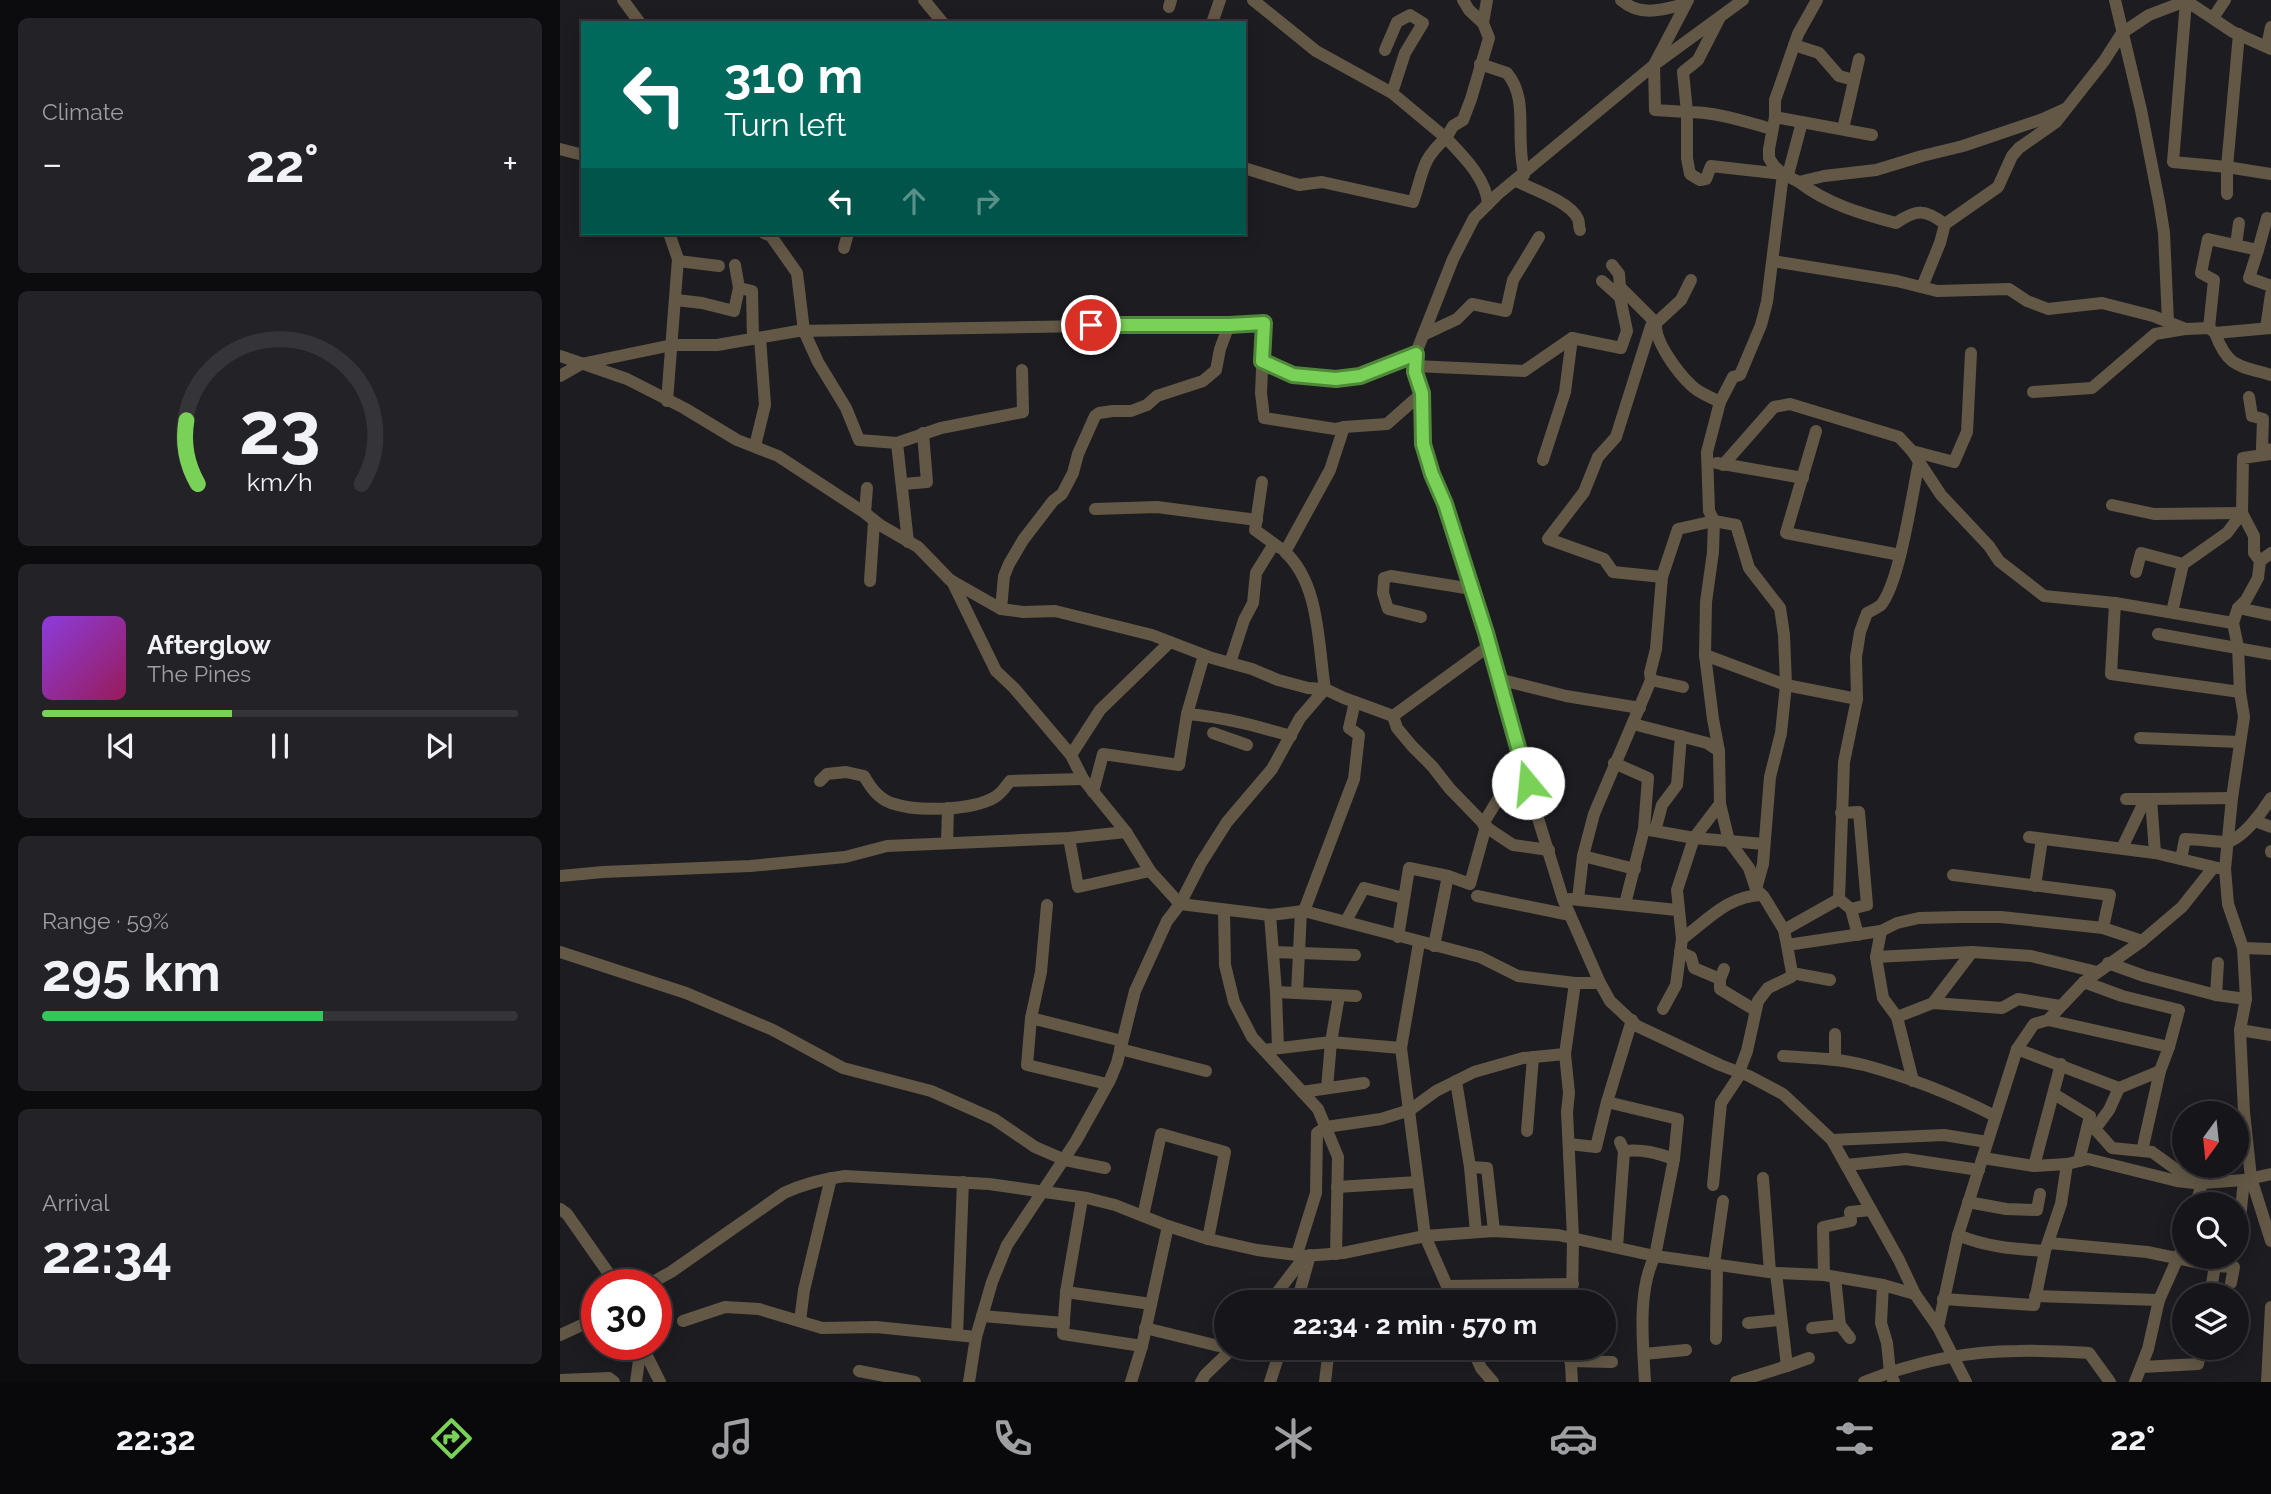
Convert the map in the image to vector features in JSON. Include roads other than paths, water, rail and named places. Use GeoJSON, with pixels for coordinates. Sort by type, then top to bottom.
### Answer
{"type":"FeatureCollection","features":[{"type":"Feature","properties":{"kind":"street"},"geometry":{"type":"LineString","coordinates":[[623,0],[639,21]]}},
{"type":"Feature","properties":{"kind":"street"},"geometry":{"type":"LineString","coordinates":[[924,0],[941,21]]}},
{"type":"Feature","properties":{"kind":"street"},"geometry":{"type":"LineString","coordinates":[[1213,21],[1220,0]]}},
{"type":"Feature","properties":{"kind":"street"},"geometry":{"type":"LineString","coordinates":[[1253,0],[1317,51],[1392,93],[1446,138],[1477,174],[1487,190],[1488,204]]}},
{"type":"Feature","properties":{"kind":"street"},"geometry":{"type":"LineString","coordinates":[[1246,169],[1298,185],[1322,182],[1413,202],[1421,171],[1431,151],[1446,138],[1453,126],[1463,120],[1489,38],[1483,23],[1463,0]]}},
{"type":"Feature","properties":{"kind":"street"},"geometry":{"type":"LineString","coordinates":[[1483,23],[1487,0]]}},
{"type":"Feature","properties":{"kind":"street"},"geometry":{"type":"LineString","coordinates":[[1621,0],[1630,9],[1640,10],[1661,10],[1686,2]]}},
{"type":"Feature","properties":{"kind":"street"},"geometry":{"type":"LineString","coordinates":[[1742,0],[1654,65],[1474,218],[1453,259],[1416,360],[1415,372],[1422,393],[1423,444],[1472,589],[1563,899],[1600,984],[1610,1001],[1637,1026],[1783,1094],[1832,1140],[1966,1382]]}},
{"type":"Feature","properties":{"kind":"street"},"geometry":{"type":"LineString","coordinates":[[1713,1185],[1721,1103],[1740,1072],[1758,1001],[1768,988],[1791,978],[1792,973],[1784,930],[1759,892],[1749,867],[1729,841],[1720,804],[1719,751],[1705,655],[1706,602],[1714,522],[1709,512],[1707,452],[1720,402],[1733,377],[1740,375],[1761,325],[1773,261],[1783,174],[1769,158],[1775,100],[1794,45],[1817,0]]}},
{"type":"Feature","properties":{"kind":"street"},"geometry":{"type":"LineString","coordinates":[[2115,0],[2160,207],[2164,233],[2168,322]]}},
{"type":"Feature","properties":{"kind":"street"},"geometry":{"type":"LineString","coordinates":[[1922,287],[1945,224],[1998,187],[2019,148],[2056,122],[2104,61],[2122,33],[2149,15],[2186,0]]}},
{"type":"Feature","properties":{"kind":"street"},"geometry":{"type":"LineString","coordinates":[[2186,0],[2239,34],[2269,48],[2271,27]]}},
{"type":"Feature","properties":{"kind":"street"},"geometry":{"type":"LineString","coordinates":[[2186,0],[2173,162],[2271,174]]}},
{"type":"Feature","properties":{"kind":"street"},"geometry":{"type":"LineString","coordinates":[[2213,18],[2225,0]]}},
{"type":"Feature","properties":{"kind":"street"},"geometry":{"type":"LineString","coordinates":[[1686,2],[1654,65],[1655,110],[1708,112],[1774,123],[1802,122],[1872,135]]}},
{"type":"Feature","properties":{"kind":"street"},"geometry":{"type":"LineString","coordinates":[[1385,50],[1397,22],[1410,15],[1423,23],[1405,53],[1392,93]]}},
{"type":"Feature","properties":{"kind":"street"},"geometry":{"type":"LineString","coordinates":[[1720,16],[1698,61],[1683,72],[1689,174],[1700,180],[1706,178],[1712,166],[1783,174],[1831,202],[1869,216],[1896,223],[1913,212],[1921,212],[1933,215],[1945,224]]}},
{"type":"Feature","properties":{"kind":"street"},"geometry":{"type":"LineString","coordinates":[[2227,194],[2239,34]]}},
{"type":"Feature","properties":{"kind":"street"},"geometry":{"type":"LineString","coordinates":[[1794,45],[1819,53],[1839,76],[1854,80]]}},
{"type":"Feature","properties":{"kind":"street"},"geometry":{"type":"LineString","coordinates":[[1843,130],[1859,59]]}},
{"type":"Feature","properties":{"kind":"street"},"geometry":{"type":"LineString","coordinates":[[1480,64],[1507,73],[1516,89],[1522,122],[1520,178]]}},
{"type":"Feature","properties":{"kind":"street"},"geometry":{"type":"LineString","coordinates":[[1799,182],[1876,170],[1963,146],[2068,108]]}},
{"type":"Feature","properties":{"kind":"street"},"geometry":{"type":"LineString","coordinates":[[1783,174],[1789,171],[1802,122]]}},
{"type":"Feature","properties":{"kind":"street"},"geometry":{"type":"LineString","coordinates":[[560,149],[581,154]]}},
{"type":"Feature","properties":{"kind":"street"},"geometry":{"type":"LineString","coordinates":[[1520,178],[1566,207],[1578,219],[1580,230]]}},
{"type":"Feature","properties":{"kind":"street"},"geometry":{"type":"LineString","coordinates":[[2271,219],[2267,218],[2249,278],[2271,286]]}},
{"type":"Feature","properties":{"kind":"street"},"geometry":{"type":"LineString","coordinates":[[2236,245],[2239,223]]}},
{"type":"Feature","properties":{"kind":"street"},"geometry":{"type":"LineString","coordinates":[[667,401],[678,261],[669,235]]}},
{"type":"Feature","properties":{"kind":"street"},"geometry":{"type":"LineString","coordinates":[[769,235],[797,273],[804,331],[818,362],[846,408],[859,440],[897,443],[923,433],[1023,412],[1022,370]]}},
{"type":"Feature","properties":{"kind":"street"},"geometry":{"type":"LineString","coordinates":[[844,248],[847,235]]}},
{"type":"Feature","properties":{"kind":"street"},"geometry":{"type":"LineString","coordinates":[[1423,335],[1457,319],[1472,304],[1506,311],[1513,280],[1539,237]]}},
{"type":"Feature","properties":{"kind":"street"},"geometry":{"type":"LineString","coordinates":[[2258,250],[2208,239],[2201,273],[2214,279],[2212,331],[2222,352],[2233,364],[2271,375]]}},
{"type":"Feature","properties":{"kind":"street"},"geometry":{"type":"LineString","coordinates":[[678,261],[719,266]]}},
{"type":"Feature","properties":{"kind":"street"},"geometry":{"type":"LineString","coordinates":[[1773,261],[1950,291],[2009,289],[2048,309],[2102,303],[2153,316],[2186,329]]}},
{"type":"Feature","properties":{"kind":"street"},"geometry":{"type":"LineString","coordinates":[[676,300],[702,303],[734,312],[739,288],[735,265]]}},
{"type":"Feature","properties":{"kind":"street"},"geometry":{"type":"LineString","coordinates":[[1612,265],[1619,274],[1627,331],[1620,348]]}},
{"type":"Feature","properties":{"kind":"street"},"geometry":{"type":"LineString","coordinates":[[1262,361],[1293,375],[1336,379],[1360,376],[1416,360],[1524,371],[1572,338],[1620,348],[1681,300],[1691,280]]}},
{"type":"Feature","properties":{"kind":"street"},"geometry":{"type":"LineString","coordinates":[[1602,281],[1620,292],[1653,324],[1665,351],[1692,387],[1720,402]]}},
{"type":"Feature","properties":{"kind":"street"},"geometry":{"type":"LineString","coordinates":[[739,288],[752,291],[765,405],[755,446]]}},
{"type":"Feature","properties":{"kind":"street"},"geometry":{"type":"LineString","coordinates":[[2033,392],[2092,388],[2155,334],[2186,329],[2212,331],[2268,328],[2271,294]]}},
{"type":"Feature","properties":{"kind":"street"},"geometry":{"type":"LineString","coordinates":[[560,376],[581,364],[672,345],[717,345],[804,331],[1264,323],[1261,393],[1264,418],[1335,429],[1387,424],[1422,393]]}},
{"type":"Feature","properties":{"kind":"street"},"geometry":{"type":"LineString","coordinates":[[1653,324],[1616,437],[1598,457],[1584,492],[1548,539],[1604,559],[1613,572],[1662,577]]}},
{"type":"Feature","properties":{"kind":"street"},"geometry":{"type":"LineString","coordinates":[[1001,610],[1004,576],[1009,564],[1023,540],[1053,501],[1062,494],[1095,416],[1113,411],[1132,411],[1147,405],[1157,396],[1203,381],[1216,370],[1229,325]]}},
{"type":"Feature","properties":{"kind":"street"},"geometry":{"type":"LineString","coordinates":[[1543,460],[1565,392],[1572,338]]}},
{"type":"Feature","properties":{"kind":"street"},"geometry":{"type":"LineString","coordinates":[[1915,457],[1954,462],[1968,432],[1971,353]]}},
{"type":"Feature","properties":{"kind":"street"},"geometry":{"type":"LineString","coordinates":[[560,356],[627,379],[684,408],[737,440],[778,456],[908,541],[926,554],[952,581],[1001,610],[1055,611],[1152,635],[1293,684],[1325,689],[1393,716]]}},
{"type":"Feature","properties":{"kind":"street"},"geometry":{"type":"LineString","coordinates":[[2249,397],[2252,416],[2263,419],[2262,447],[2271,452]]}},
{"type":"Feature","properties":{"kind":"street"},"geometry":{"type":"LineString","coordinates":[[1723,465],[1774,407],[1790,404],[1899,437],[1941,495],[1989,546],[1999,561],[2044,596],[2172,611],[2232,623]]}},
{"type":"Feature","properties":{"kind":"street"},"geometry":{"type":"LineString","coordinates":[[1230,663],[1244,620],[1254,603],[1256,573],[1280,548],[1330,470],[1344,427]]}},
{"type":"Feature","properties":{"kind":"street"},"geometry":{"type":"LineString","coordinates":[[1816,431],[1786,533],[1900,555]]}},
{"type":"Feature","properties":{"kind":"street"},"geometry":{"type":"LineString","coordinates":[[903,484],[927,482],[923,433]]}},
{"type":"Feature","properties":{"kind":"street"},"geometry":{"type":"LineString","coordinates":[[897,443],[908,541]]}},
{"type":"Feature","properties":{"kind":"street"},"geometry":{"type":"LineString","coordinates":[[2048,1020],[2084,982],[2142,941],[2182,906],[2219,868],[2228,842],[2244,717],[2238,647],[2232,623],[2238,608],[2246,600],[2258,578],[2260,562],[2254,553],[2253,536],[2242,513],[2243,458],[2271,452]]}},
{"type":"Feature","properties":{"kind":"street"},"geometry":{"type":"LineString","coordinates":[[1839,900],[1844,762],[1857,699],[1856,657],[1860,632],[1867,613],[1880,606],[1900,555],[1915,457]]}},
{"type":"Feature","properties":{"kind":"street"},"geometry":{"type":"LineString","coordinates":[[1707,461],[1803,478]]}},
{"type":"Feature","properties":{"kind":"street"},"geometry":{"type":"LineString","coordinates":[[969,1382],[976,1337],[992,1282],[1007,1245],[1065,1160],[1107,1084],[1121,1045],[1135,991],[1167,921],[1180,904],[1201,863],[1227,822],[1272,769],[1300,719],[1325,689],[1311,596],[1300,571],[1280,548],[1255,530],[1262,482]]}},
{"type":"Feature","properties":{"kind":"street"},"geometry":{"type":"LineString","coordinates":[[867,488],[870,581]]}},
{"type":"Feature","properties":{"kind":"street"},"geometry":{"type":"LineString","coordinates":[[2112,505],[2154,514],[2242,513]]}},
{"type":"Feature","properties":{"kind":"street"},"geometry":{"type":"LineString","coordinates":[[1095,509],[1157,507],[1257,520]]}},
{"type":"Feature","properties":{"kind":"street"},"geometry":{"type":"LineString","coordinates":[[2172,611],[2183,564],[2227,533],[2242,513]]}},
{"type":"Feature","properties":{"kind":"street"},"geometry":{"type":"LineString","coordinates":[[1578,899],[1583,856],[1594,814],[1651,680],[1662,577],[1678,529],[1714,522],[1736,525],[1749,568],[1780,608],[1784,635],[1786,685],[1781,733],[1770,777],[1759,892]]}},
{"type":"Feature","properties":{"kind":"street"},"geometry":{"type":"LineString","coordinates":[[2136,572],[2141,553],[2183,564]]}},
{"type":"Feature","properties":{"kind":"street"},"geometry":{"type":"LineString","coordinates":[[2260,562],[2271,553]]}},
{"type":"Feature","properties":{"kind":"street"},"geometry":{"type":"LineString","coordinates":[[1420,617],[1388,609],[1383,593],[1384,578],[1391,576],[1472,589]]}},
{"type":"Feature","properties":{"kind":"street"},"geometry":{"type":"LineString","coordinates":[[952,581],[996,671],[1014,688],[1071,755],[1083,779],[1126,832],[1150,871],[1180,904],[1270,915],[1303,911],[1346,920],[1419,943],[1480,957],[1518,976],[1600,984]]}},
{"type":"Feature","properties":{"kind":"street"},"geometry":{"type":"LineString","coordinates":[[2115,603],[2111,674],[2240,692]]}},
{"type":"Feature","properties":{"kind":"street"},"geometry":{"type":"LineString","coordinates":[[2238,608],[2271,615]]}},
{"type":"Feature","properties":{"kind":"street"},"geometry":{"type":"LineString","coordinates":[[2158,634],[2271,654]]}},
{"type":"Feature","properties":{"kind":"street"},"geometry":{"type":"LineString","coordinates":[[1071,755],[1100,710],[1170,642]]}},
{"type":"Feature","properties":{"kind":"street"},"geometry":{"type":"LineString","coordinates":[[1393,716],[1489,646]]}},
{"type":"Feature","properties":{"kind":"street"},"geometry":{"type":"LineString","coordinates":[[1093,792],[1103,754],[1179,765],[1187,714],[1204,655]]}},
{"type":"Feature","properties":{"kind":"street"},"geometry":{"type":"LineString","coordinates":[[1705,655],[1786,685],[1857,699]]}},
{"type":"Feature","properties":{"kind":"street"},"geometry":{"type":"LineString","coordinates":[[1498,679],[1566,696],[1640,708]]}},
{"type":"Feature","properties":{"kind":"street"},"geometry":{"type":"LineString","coordinates":[[1651,680],[1683,687]]}},
{"type":"Feature","properties":{"kind":"street"},"geometry":{"type":"LineString","coordinates":[[1297,993],[1303,911],[1354,779],[1359,735],[1349,729],[1355,702]]}},
{"type":"Feature","properties":{"kind":"street"},"geometry":{"type":"LineString","coordinates":[[1187,714],[1219,716],[1291,736]]}},
{"type":"Feature","properties":{"kind":"street"},"geometry":{"type":"LineString","coordinates":[[1393,716],[1397,728],[1412,746],[1485,825],[1513,845],[1549,849]]}},
{"type":"Feature","properties":{"kind":"street"},"geometry":{"type":"LineString","coordinates":[[1213,733],[1241,743],[1242,721]]}},
{"type":"Feature","properties":{"kind":"street"},"geometry":{"type":"LineString","coordinates":[[1633,724],[1707,743],[1719,751]]}},
{"type":"Feature","properties":{"kind":"street"},"geometry":{"type":"LineString","coordinates":[[1625,904],[1649,830],[1662,805],[1677,785],[1681,736]]}},
{"type":"Feature","properties":{"kind":"street"},"geometry":{"type":"LineString","coordinates":[[2140,738],[2240,742]]}},
{"type":"Feature","properties":{"kind":"street"},"geometry":{"type":"LineString","coordinates":[[1398,937],[1409,868],[1448,876],[1470,884],[1485,825],[1521,761]]}},
{"type":"Feature","properties":{"kind":"street"},"geometry":{"type":"LineString","coordinates":[[1614,763],[1647,778],[1649,830]]}},
{"type":"Feature","properties":{"kind":"street"},"geometry":{"type":"LineString","coordinates":[[820,781],[827,774],[846,772],[864,776],[874,792],[891,803],[920,808],[948,808],[974,805],[996,797],[1010,781],[1083,779]]}},
{"type":"Feature","properties":{"kind":"street"},"geometry":{"type":"LineString","coordinates":[[2126,799],[2232,798]]}},
{"type":"Feature","properties":{"kind":"street"},"geometry":{"type":"LineString","coordinates":[[2122,848],[2148,799]]}},
{"type":"Feature","properties":{"kind":"street"},"geometry":{"type":"LineString","coordinates":[[2148,799],[2155,853]]}},
{"type":"Feature","properties":{"kind":"street"},"geometry":{"type":"LineString","coordinates":[[2181,859],[2185,839],[2228,842],[2235,839],[2255,821],[2270,802]]}},
{"type":"Feature","properties":{"kind":"street"},"geometry":{"type":"LineString","coordinates":[[1663,1009],[1675,985],[1681,946],[1677,890],[1694,838],[1720,804]]}},
{"type":"Feature","properties":{"kind":"street"},"geometry":{"type":"LineString","coordinates":[[947,843],[948,808]]}},
{"type":"Feature","properties":{"kind":"street"},"geometry":{"type":"LineString","coordinates":[[1841,813],[1858,812],[1867,905],[1851,909]]}},
{"type":"Feature","properties":{"kind":"street"},"geometry":{"type":"LineString","coordinates":[[2255,821],[2271,827]]}},
{"type":"Feature","properties":{"kind":"street"},"geometry":{"type":"LineString","coordinates":[[1649,830],[1694,838],[1763,844]]}},
{"type":"Feature","properties":{"kind":"street"},"geometry":{"type":"LineString","coordinates":[[560,876],[750,866],[845,858],[887,846],[1069,838],[1126,832]]}},
{"type":"Feature","properties":{"kind":"street"},"geometry":{"type":"LineString","coordinates":[[1069,838],[1078,887],[1150,871]]}},
{"type":"Feature","properties":{"kind":"street"},"geometry":{"type":"LineString","coordinates":[[2035,886],[2036,838],[2155,853],[2219,868]]}},
{"type":"Feature","properties":{"kind":"street"},"geometry":{"type":"LineString","coordinates":[[1583,856],[1635,869]]}},
{"type":"Feature","properties":{"kind":"street"},"geometry":{"type":"LineString","coordinates":[[2219,868],[2243,948],[2246,999],[2240,1030],[2248,1179],[2246,1192]]}},
{"type":"Feature","properties":{"kind":"street"},"geometry":{"type":"LineString","coordinates":[[1953,875],[2110,895],[2103,928]]}},
{"type":"Feature","properties":{"kind":"street"},"geometry":{"type":"LineString","coordinates":[[1434,946],[1448,876]]}},
{"type":"Feature","properties":{"kind":"street"},"geometry":{"type":"LineString","coordinates":[[1346,920],[1364,888],[1404,898]]}},
{"type":"Feature","properties":{"kind":"street"},"geometry":{"type":"LineString","coordinates":[[1681,946],[1710,915],[1759,892]]}},
{"type":"Feature","properties":{"kind":"street"},"geometry":{"type":"LineString","coordinates":[[1477,896],[1570,915]]}},
{"type":"Feature","properties":{"kind":"street"},"geometry":{"type":"LineString","coordinates":[[1563,899],[1677,910]]}},
{"type":"Feature","properties":{"kind":"street"},"geometry":{"type":"LineString","coordinates":[[1839,900],[1851,909],[1857,935]]}},
{"type":"Feature","properties":{"kind":"street"},"geometry":{"type":"LineString","coordinates":[[1784,930],[1839,900]]}},
{"type":"Feature","properties":{"kind":"street"},"geometry":{"type":"LineString","coordinates":[[1047,905],[1041,972],[1031,1018],[1027,1065],[1107,1084]]}},
{"type":"Feature","properties":{"kind":"street"},"geometry":{"type":"LineString","coordinates":[[1224,910],[1225,965],[1234,1002],[1252,1037],[1271,1049],[1318,1109],[1338,1157],[1336,1254]]}},
{"type":"Feature","properties":{"kind":"street"},"geometry":{"type":"LineString","coordinates":[[1270,915],[1276,992],[1271,1049]]}},
{"type":"Feature","properties":{"kind":"street"},"geometry":{"type":"LineString","coordinates":[[1787,946],[1881,931],[1897,923],[1919,918],[1959,916],[2001,917],[2103,928],[2142,941]]}},
{"type":"Feature","properties":{"kind":"street"},"geometry":{"type":"LineString","coordinates":[[1881,931],[1876,957],[1883,998],[1896,1017],[1913,1081]]}},
{"type":"Feature","properties":{"kind":"street"},"geometry":{"type":"LineString","coordinates":[[1419,943],[1401,1048],[1425,1236],[1450,1290]]}},
{"type":"Feature","properties":{"kind":"street"},"geometry":{"type":"LineString","coordinates":[[1681,946],[1690,957],[1694,968],[1722,974],[1720,989],[1755,1010]]}},
{"type":"Feature","properties":{"kind":"street"},"geometry":{"type":"LineString","coordinates":[[2243,948],[2271,949]]}},
{"type":"Feature","properties":{"kind":"street"},"geometry":{"type":"LineString","coordinates":[[560,952],[686,993],[773,1030],[843,1068],[930,1091],[994,1119],[1035,1147],[1065,1160],[1105,1168]]}},
{"type":"Feature","properties":{"kind":"street"},"geometry":{"type":"LineString","coordinates":[[1273,952],[1355,955]]}},
{"type":"Feature","properties":{"kind":"street"},"geometry":{"type":"LineString","coordinates":[[1876,957],[1972,952],[2031,956],[2097,972]]}},
{"type":"Feature","properties":{"kind":"street"},"geometry":{"type":"LineString","coordinates":[[1933,1003],[1972,952]]}},
{"type":"Feature","properties":{"kind":"street"},"geometry":{"type":"LineString","coordinates":[[2108,963],[2144,976],[2216,995],[2246,999]]}},
{"type":"Feature","properties":{"kind":"street"},"geometry":{"type":"LineString","coordinates":[[2216,995],[2218,963]]}},
{"type":"Feature","properties":{"kind":"street"},"geometry":{"type":"LineString","coordinates":[[1792,973],[1830,980]]}},
{"type":"Feature","properties":{"kind":"street"},"geometry":{"type":"LineString","coordinates":[[2084,982],[2122,996],[2179,1010],[2160,1071],[2141,1151]]}},
{"type":"Feature","properties":{"kind":"street"},"geometry":{"type":"LineString","coordinates":[[1573,1290],[1567,1112],[1569,1093],[1565,1054],[1575,983]]}},
{"type":"Feature","properties":{"kind":"street"},"geometry":{"type":"LineString","coordinates":[[1276,992],[1356,996]]}},
{"type":"Feature","properties":{"kind":"street"},"geometry":{"type":"LineString","coordinates":[[1327,1088],[1339,996]]}},
{"type":"Feature","properties":{"kind":"street"},"geometry":{"type":"LineString","coordinates":[[1896,1017],[1933,1003],[2002,1008],[2018,999],[2060,1006]]}},
{"type":"Feature","properties":{"kind":"street"},"geometry":{"type":"LineString","coordinates":[[1031,1018],[1206,1071]]}},
{"type":"Feature","properties":{"kind":"street"},"geometry":{"type":"LineString","coordinates":[[1569,1144],[1596,1147],[1632,1020]]}},
{"type":"Feature","properties":{"kind":"street"},"geometry":{"type":"LineString","coordinates":[[1938,1328],[1958,1236],[1995,1116],[2017,1049],[2034,1024],[2048,1020],[2169,1047]]}},
{"type":"Feature","properties":{"kind":"street"},"geometry":{"type":"LineString","coordinates":[[2240,1030],[2271,1035]]}},
{"type":"Feature","properties":{"kind":"street"},"geometry":{"type":"LineString","coordinates":[[1835,1034],[1835,1060]]}},
{"type":"Feature","properties":{"kind":"street"},"geometry":{"type":"LineString","coordinates":[[1271,1049],[1331,1042],[1401,1048]]}},
{"type":"Feature","properties":{"kind":"street"},"geometry":{"type":"LineString","coordinates":[[2017,1049],[2119,1088]]}},
{"type":"Feature","properties":{"kind":"street"},"geometry":{"type":"LineString","coordinates":[[1300,1290],[1316,1193],[1317,1133],[1326,1127],[1381,1119],[1410,1110],[1436,1091],[1474,1072],[1533,1057],[1565,1054]]}},
{"type":"Feature","properties":{"kind":"street"},"geometry":{"type":"LineString","coordinates":[[1783,1056],[1864,1065],[1913,1081],[1995,1116]]}},
{"type":"Feature","properties":{"kind":"street"},"geometry":{"type":"LineString","coordinates":[[1527,1131],[1533,1057]]}},
{"type":"Feature","properties":{"kind":"street"},"geometry":{"type":"LineString","coordinates":[[2034,1166],[2061,1064]]}},
{"type":"Feature","properties":{"kind":"street"},"geometry":{"type":"LineString","coordinates":[[2160,1071],[2119,1088],[2109,1110],[2095,1129],[2112,1147],[2152,1152],[2199,1183]]}},
{"type":"Feature","properties":{"kind":"street"},"geometry":{"type":"LineString","coordinates":[[1457,1081],[1470,1167],[1476,1232]]}},
{"type":"Feature","properties":{"kind":"street"},"geometry":{"type":"LineString","coordinates":[[1303,1092],[1364,1083]]}},
{"type":"Feature","properties":{"kind":"street"},"geometry":{"type":"LineString","coordinates":[[1943,1299],[2034,1305],[2047,1247],[2090,1116],[2054,1094]]}},
{"type":"Feature","properties":{"kind":"street"},"geometry":{"type":"LineString","coordinates":[[1607,1102],[1678,1119],[1674,1159],[1656,1256],[1650,1266],[1642,1323],[1646,1382]]}},
{"type":"Feature","properties":{"kind":"street"},"geometry":{"type":"LineString","coordinates":[[1143,1216],[1161,1134],[1225,1152],[1208,1239]]}},
{"type":"Feature","properties":{"kind":"street"},"geometry":{"type":"LineString","coordinates":[[1832,1140],[1944,1135],[1987,1142]]}},
{"type":"Feature","properties":{"kind":"street"},"geometry":{"type":"LineString","coordinates":[[1617,1247],[1622,1147],[1654,1152],[1674,1159]]}},
{"type":"Feature","properties":{"kind":"street"},"geometry":{"type":"LineString","coordinates":[[1846,1166],[1906,1159],[2034,1166],[2088,1159],[2177,1181],[2199,1183],[2248,1179],[2271,1174]]}},
{"type":"Feature","properties":{"kind":"street"},"geometry":{"type":"LineString","coordinates":[[1470,1167],[1487,1168],[1494,1231]]}},
{"type":"Feature","properties":{"kind":"street"},"geometry":{"type":"LineString","coordinates":[[672,1271],[784,1193],[804,1183],[831,1178],[869,1177],[989,1184],[1087,1198],[1115,1205],[1168,1227],[1257,1250],[1304,1255],[1336,1254],[1425,1236],[1494,1231],[1573,1237],[1656,1256],[1773,1272],[1830,1276],[1884,1285],[1915,1294]]}},
{"type":"Feature","properties":{"kind":"street"},"geometry":{"type":"LineString","coordinates":[[800,1321],[804,1290],[831,1178]]}},
{"type":"Feature","properties":{"kind":"street"},"geometry":{"type":"LineString","coordinates":[[1763,1178],[1787,1366]]}},
{"type":"Feature","properties":{"kind":"street"},"geometry":{"type":"LineString","coordinates":[[2248,1179],[2271,1241]]}},
{"type":"Feature","properties":{"kind":"street"},"geometry":{"type":"LineString","coordinates":[[957,1335],[963,1182]]}},
{"type":"Feature","properties":{"kind":"street"},"geometry":{"type":"LineString","coordinates":[[1338,1187],[1418,1182]]}},
{"type":"Feature","properties":{"kind":"street"},"geometry":{"type":"LineString","coordinates":[[2198,1192],[2199,1183]]}},
{"type":"Feature","properties":{"kind":"street"},"geometry":{"type":"LineString","coordinates":[[1968,1202],[2006,1209],[2037,1210],[2040,1194]]}},
{"type":"Feature","properties":{"kind":"street"},"geometry":{"type":"LineString","coordinates":[[1082,1199],[1066,1292],[1063,1334],[1142,1346]]}},
{"type":"Feature","properties":{"kind":"street"},"geometry":{"type":"LineString","coordinates":[[1716,1339],[1716,1264],[1723,1201]]}},
{"type":"Feature","properties":{"kind":"street"},"geometry":{"type":"LineString","coordinates":[[560,1209],[605,1269]]}},
{"type":"Feature","properties":{"kind":"street"},"geometry":{"type":"LineString","coordinates":[[1850,1338],[1840,1325],[1822,1227],[1851,1221],[1850,1212],[1871,1209]]}},
{"type":"Feature","properties":{"kind":"street"},"geometry":{"type":"LineString","coordinates":[[1131,1382],[1142,1346],[1168,1227]]}},
{"type":"Feature","properties":{"kind":"street"},"geometry":{"type":"LineString","coordinates":[[1958,1236],[1999,1247],[2147,1252],[2172,1258]]}},
{"type":"Feature","properties":{"kind":"street"},"geometry":{"type":"LineString","coordinates":[[1279,1290],[1304,1255]]}},
{"type":"Feature","properties":{"kind":"street"},"geometry":{"type":"LineString","coordinates":[[2135,1382],[2148,1349],[2159,1300],[2173,1269]]}},
{"type":"Feature","properties":{"kind":"street"},"geometry":{"type":"LineString","coordinates":[[2231,1283],[2234,1269]]}},
{"type":"Feature","properties":{"kind":"street"},"geometry":{"type":"LineString","coordinates":[[1448,1286],[1573,1284]]}},
{"type":"Feature","properties":{"kind":"street"},"geometry":{"type":"LineString","coordinates":[[1884,1285],[1881,1323],[1892,1377]]}},
{"type":"Feature","properties":{"kind":"street"},"geometry":{"type":"LineString","coordinates":[[1066,1292],[1151,1304]]}},
{"type":"Feature","properties":{"kind":"street"},"geometry":{"type":"LineString","coordinates":[[2035,1296],[2159,1300]]}},
{"type":"Feature","properties":{"kind":"street"},"geometry":{"type":"LineString","coordinates":[[683,1321],[725,1307],[759,1309],[821,1328],[876,1327],[976,1337]]}},
{"type":"Feature","properties":{"kind":"street"},"geometry":{"type":"LineString","coordinates":[[2267,1382],[2271,1307]]}},
{"type":"Feature","properties":{"kind":"street"},"geometry":{"type":"LineString","coordinates":[[982,1316],[1064,1323]]}},
{"type":"Feature","properties":{"kind":"street"},"geometry":{"type":"LineString","coordinates":[[1748,1323],[1780,1320]]}},
{"type":"Feature","properties":{"kind":"street"},"geometry":{"type":"LineString","coordinates":[[560,1335],[581,1325]]}},
{"type":"Feature","properties":{"kind":"street"},"geometry":{"type":"LineString","coordinates":[[1812,1328],[1840,1325]]}},
{"type":"Feature","properties":{"kind":"street"},"geometry":{"type":"LineString","coordinates":[[1146,1328],[1214,1344]]}},
{"type":"Feature","properties":{"kind":"street"},"geometry":{"type":"LineString","coordinates":[[1644,1354],[1686,1350]]}},
{"type":"Feature","properties":{"kind":"street"},"geometry":{"type":"LineString","coordinates":[[1864,1382],[1892,1377],[1952,1357],[2016,1351],[2089,1353],[2110,1382]]}},
{"type":"Feature","properties":{"kind":"street"},"geometry":{"type":"LineString","coordinates":[[1736,1382],[1752,1380],[1809,1358]]}},
{"type":"Feature","properties":{"kind":"street"},"geometry":{"type":"LineString","coordinates":[[636,1382],[639,1360]]}},
{"type":"Feature","properties":{"kind":"street"},"geometry":{"type":"LineString","coordinates":[[649,1360],[660,1382]]}},
{"type":"Feature","properties":{"kind":"street"},"geometry":{"type":"LineString","coordinates":[[1201,1382],[1220,1360]]}},
{"type":"Feature","properties":{"kind":"street"},"geometry":{"type":"LineString","coordinates":[[1270,1382],[1278,1360]]}},
{"type":"Feature","properties":{"kind":"street"},"geometry":{"type":"LineString","coordinates":[[1325,1382],[1328,1360]]}},
{"type":"Feature","properties":{"kind":"street"},"geometry":{"type":"LineString","coordinates":[[1477,1360],[1493,1382]]}},
{"type":"Feature","properties":{"kind":"street"},"geometry":{"type":"LineString","coordinates":[[1570,1360],[1572,1382]]}},
{"type":"Feature","properties":{"kind":"street"},"geometry":{"type":"LineString","coordinates":[[1602,1360],[1612,1362]]}},
{"type":"Feature","properties":{"kind":"street"},"geometry":{"type":"LineString","coordinates":[[2141,1367],[2198,1364],[2199,1360]]}},
{"type":"Feature","properties":{"kind":"street"},"geometry":{"type":"LineString","coordinates":[[859,1371],[915,1382]]}},
{"type":"Feature","properties":{"kind":"street"},"geometry":{"type":"LineString","coordinates":[[560,1380],[609,1378],[614,1382]]}}]}
